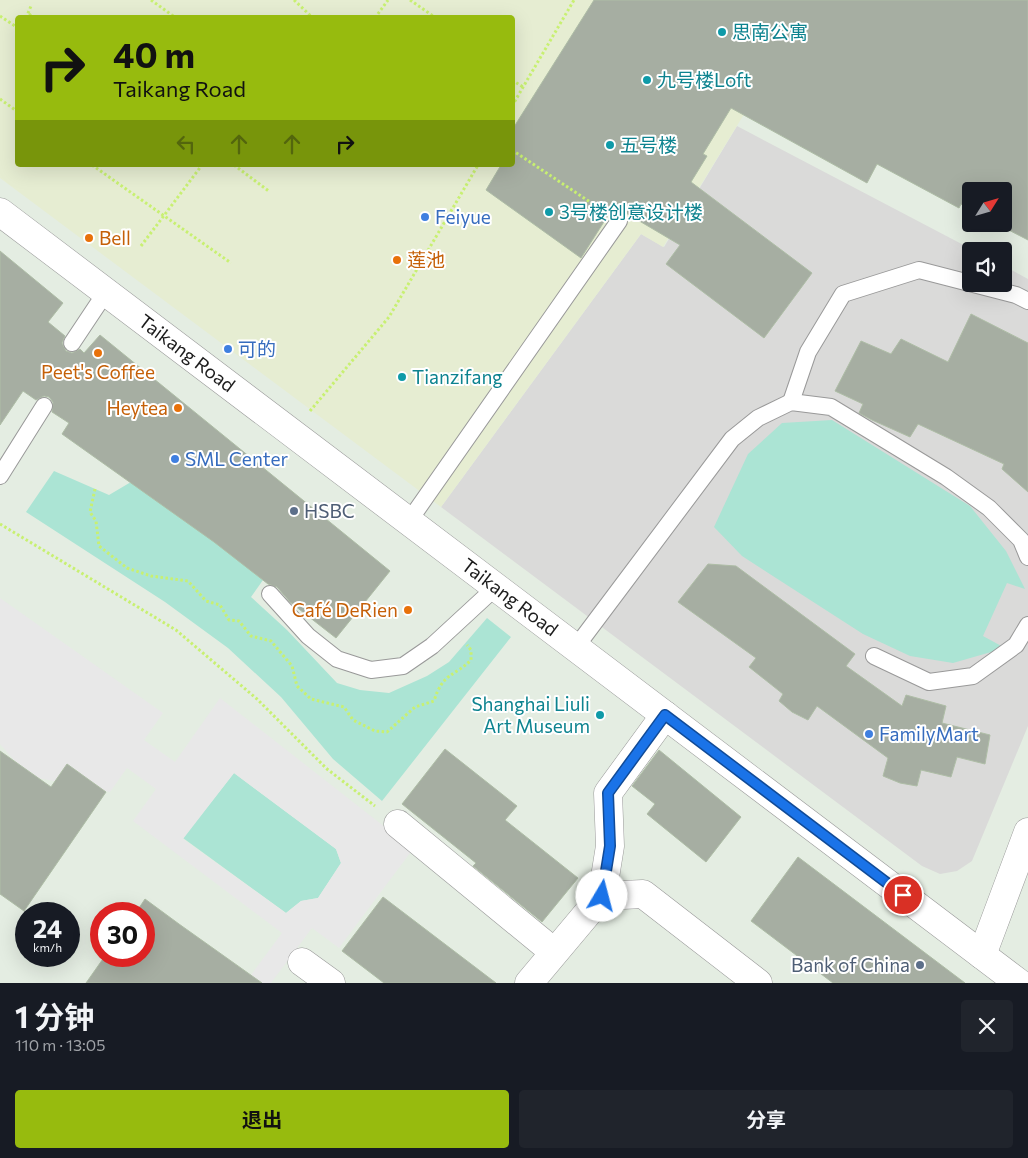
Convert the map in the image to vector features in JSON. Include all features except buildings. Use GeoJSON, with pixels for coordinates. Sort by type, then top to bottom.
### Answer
{"type":"FeatureCollection","features":[{"type":"Feature","properties":{"kind":"street","name":"Taikang Road"},"geometry":{"type":"LineString","coordinates":[[0,212],[1019,983]]}},
{"type":"Feature","properties":{"kind":"street"},"geometry":{"type":"LineString","coordinates":[[529,983],[602,896],[610,846],[608,793],[665,715]]}},
{"type":"Feature","properties":{"kind":"street"},"geometry":{"type":"LineString","coordinates":[[398,824],[554,952]]}},
{"type":"Feature","properties":{"kind":"street"},"geometry":{"type":"LineString","coordinates":[[982,955],[1028,832]]}},
{"type":"Feature","properties":{"kind":"street"},"geometry":{"type":"LineString","coordinates":[[602,896],[642,894],[758,983]]}},
{"type":"Feature","properties":{"kind":"street"},"geometry":{"type":"LineString","coordinates":[[302,962],[331,983]]}},
{"type":"Feature","properties":{"kind":"lane"},"geometry":{"type":"LineString","coordinates":[[409,521],[619,221]]}},
{"type":"Feature","properties":{"kind":"lane"},"geometry":{"type":"LineString","coordinates":[[791,402],[808,352],[843,294],[919,270],[1016,295],[1028,301]]}},
{"type":"Feature","properties":{"kind":"lane"},"geometry":{"type":"LineString","coordinates":[[72,342],[106,292]]}},
{"type":"Feature","properties":{"kind":"lane"},"geometry":{"type":"LineString","coordinates":[[576,648],[732,439],[758,418],[791,402],[831,407],[946,477],[989,508],[1021,540],[1028,556]]}},
{"type":"Feature","properties":{"kind":"lane"},"geometry":{"type":"LineString","coordinates":[[0,476],[44,406]]}},
{"type":"Feature","properties":{"kind":"lane"},"geometry":{"type":"LineString","coordinates":[[270,594],[308,636],[337,658],[370,670],[403,666],[432,646],[496,587]]}},
{"type":"Feature","properties":{"kind":"lane"},"geometry":{"type":"LineString","coordinates":[[874,656],[930,682],[973,676],[1016,645],[1028,625]]}},
{"type":"Feature","properties":{"kind":"path"},"geometry":{"type":"LineString","coordinates":[[151,0],[172,15]]}},
{"type":"Feature","properties":{"kind":"path"},"geometry":{"type":"LineString","coordinates":[[294,0],[312,15]]}},
{"type":"Feature","properties":{"kind":"path"},"geometry":{"type":"LineString","coordinates":[[377,15],[388,0]]}},
{"type":"Feature","properties":{"kind":"path"},"geometry":{"type":"LineString","coordinates":[[410,0],[432,15]]}},
{"type":"Feature","properties":{"kind":"path"},"geometry":{"type":"LineString","coordinates":[[515,101],[574,0]]}},
{"type":"Feature","properties":{"kind":"path"},"geometry":{"type":"LineString","coordinates":[[28,15],[31,6]]}},
{"type":"Feature","properties":{"kind":"path"},"geometry":{"type":"LineString","coordinates":[[0,16],[15,28]]}},
{"type":"Feature","properties":{"kind":"path"},"geometry":{"type":"LineString","coordinates":[[515,82],[523,87]]}},
{"type":"Feature","properties":{"kind":"path"},"geometry":{"type":"LineString","coordinates":[[0,99],[15,110]]}},
{"type":"Feature","properties":{"kind":"path"},"geometry":{"type":"LineString","coordinates":[[515,152],[619,221]]}},
{"type":"Feature","properties":{"kind":"path"},"geometry":{"type":"LineString","coordinates":[[95,167],[231,263]]}},
{"type":"Feature","properties":{"kind":"path"},"geometry":{"type":"LineString","coordinates":[[141,246],[201,167]]}},
{"type":"Feature","properties":{"kind":"path"},"geometry":{"type":"LineString","coordinates":[[237,167],[270,192]]}},
{"type":"Feature","properties":{"kind":"path"},"geometry":{"type":"LineString","coordinates":[[292,433],[389,316],[477,167]]}},
{"type":"Feature","properties":{"kind":"path"},"geometry":{"type":"LineString","coordinates":[[0,524],[176,630],[256,699],[327,769],[398,824]]}},
{"type":"Feature","properties":{"kind":"shaded area","name":"Tianzifang"},"geometry":{"type":"Polygon","coordinates":[[[0,0],[601,0],[757,93],[663,247],[641,234],[441,507],[0,178],[0,0]]]}},
{"type":"Feature","properties":{"kind":"shaded area"},"geometry":{"type":"Polygon","coordinates":[[[737,126],[962,244],[962,292],[1012,292],[1012,270],[1028,279],[1028,726],[972,861],[957,871],[940,874],[922,866],[441,507],[641,234],[664,247],[737,126]]]}},
{"type":"Feature","properties":{"kind":"shaded area"},"geometry":{"type":"Polygon","coordinates":[[[832,420],[970,506],[1006,551],[1025,589],[1007,583],[983,636],[1005,648],[953,663],[910,656],[863,634],[742,556],[714,527],[748,454],[782,423],[832,420]]]}},
{"type":"Feature","properties":{"kind":"shaded area"},"geometry":{"type":"Polygon","coordinates":[[[54,471],[109,495],[131,482],[215,537],[263,580],[251,597],[287,630],[337,683],[360,690],[389,693],[427,676],[449,662],[487,618],[511,637],[382,801],[333,759],[281,697],[228,648],[165,602],[26,512],[54,471]]]}},
{"type":"Feature","properties":{"kind":"shaded area"},"geometry":{"type":"Polygon","coordinates":[[[0,598],[163,713],[144,740],[175,762],[220,698],[413,849],[339,948],[312,928],[271,983],[245,983],[282,933],[133,821],[156,789],[127,768],[110,792],[28,776],[0,744],[0,598]],[[234,773],[183,839],[286,913],[301,901],[318,898],[341,863],[336,849],[234,773]]]}},
{"type":"Feature","properties":{"kind":"shaded area"},"geometry":{"type":"Polygon","coordinates":[[[234,773],[336,849],[341,863],[318,898],[301,901],[286,913],[183,838],[234,773]]]}},
{"type":"Feature","properties":{"kind":"place","name":"思南公寓"},"geometry":{"type":"Point","coordinates":[722,32]}},
{"type":"Feature","properties":{"kind":"place","name":"九号楼Loft"},"geometry":{"type":"Point","coordinates":[647,80]}},
{"type":"Feature","properties":{"kind":"place","name":"五号楼"},"geometry":{"type":"Point","coordinates":[610,145]}},
{"type":"Feature","properties":{"kind":"place","name":"3号楼创意设计楼"},"geometry":{"type":"Point","coordinates":[549,212]}},
{"type":"Feature","properties":{"kind":"place","name":"Feiyue"},"geometry":{"type":"Point","coordinates":[425,217]}},
{"type":"Feature","properties":{"kind":"place","name":"Bell"},"geometry":{"type":"Point","coordinates":[89,238]}},
{"type":"Feature","properties":{"kind":"place","name":"莲池"},"geometry":{"type":"Point","coordinates":[397,260]}},
{"type":"Feature","properties":{"kind":"place","name":"可的"},"geometry":{"type":"Point","coordinates":[228,349]}},
{"type":"Feature","properties":{"kind":"place","name":"Peet's Coffee"},"geometry":{"type":"Point","coordinates":[98,353]}},
{"type":"Feature","properties":{"kind":"place","name":"Tianzifang"},"geometry":{"type":"Point","coordinates":[402,377]}},
{"type":"Feature","properties":{"kind":"place","name":"Heytea"},"geometry":{"type":"Point","coordinates":[178,408]}},
{"type":"Feature","properties":{"kind":"place","name":"SML Center"},"geometry":{"type":"Point","coordinates":[175,459]}},
{"type":"Feature","properties":{"kind":"place","name":"HSBC"},"geometry":{"type":"Point","coordinates":[294,511]}},
{"type":"Feature","properties":{"kind":"place","name":"Café DeRien"},"geometry":{"type":"Point","coordinates":[408,610]}},
{"type":"Feature","properties":{"kind":"place","name":"Shanghai Liuli Art Museum"},"geometry":{"type":"Point","coordinates":[600,715]}},
{"type":"Feature","properties":{"kind":"place","name":"FamilyMart"},"geometry":{"type":"Point","coordinates":[869,734]}},
{"type":"Feature","properties":{"kind":"place","name":"Bank of China"},"geometry":{"type":"Point","coordinates":[920,965]}},
{"type":"Feature","properties":{"kind":"route"},"geometry":{"type":"LineString","coordinates":[[602,896],[610,846],[608,793],[665,715],[903,895]]}}]}
